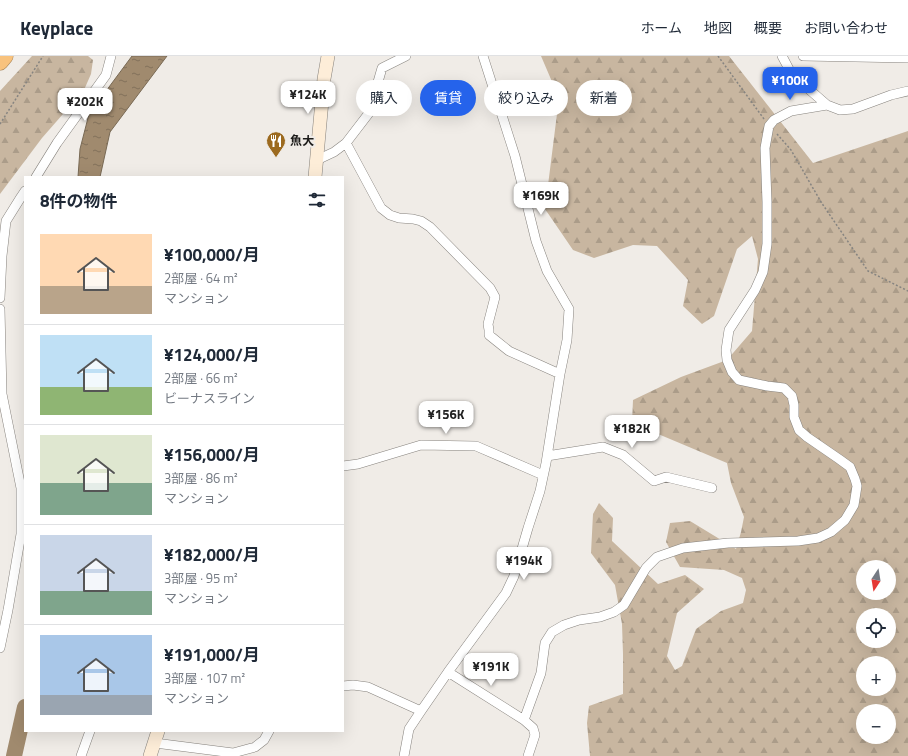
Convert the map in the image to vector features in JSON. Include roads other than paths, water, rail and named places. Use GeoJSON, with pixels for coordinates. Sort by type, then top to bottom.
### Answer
{"type":"FeatureCollection","features":[{"type":"Feature","properties":{"kind":"highway"},"geometry":{"type":"LineString","coordinates":[[0,62],[5,56]]}},
{"type":"Feature","properties":{"kind":"main road"},"geometry":{"type":"LineString","coordinates":[[315,176],[324,79],[328,56]]}},
{"type":"Feature","properties":{"kind":"main road"},"geometry":{"type":"LineString","coordinates":[[150,756],[156,737]]}},
{"type":"Feature","properties":{"kind":"street"},"geometry":{"type":"LineString","coordinates":[[37,176],[57,143],[106,74],[111,56]]}},
{"type":"Feature","properties":{"kind":"street"},"geometry":{"type":"LineString","coordinates":[[317,160],[334,152],[346,143],[368,113],[382,68],[406,56]]}},
{"type":"Feature","properties":{"kind":"street"},"geometry":{"type":"LineString","coordinates":[[404,756],[410,729],[421,711],[506,593],[514,576],[540,491],[567,340],[569,309],[547,272],[536,241],[516,156],[483,56]]}},
{"type":"Feature","properties":{"kind":"street"},"geometry":{"type":"LineString","coordinates":[[782,56],[790,71],[827,105],[840,110],[854,109],[891,95],[908,91]]}},
{"type":"Feature","properties":{"kind":"street"},"geometry":{"type":"LineString","coordinates":[[803,56],[908,58]]}},
{"type":"Feature","properties":{"kind":"street"},"geometry":{"type":"LineString","coordinates":[[524,720],[541,673],[545,643],[552,632],[564,624],[578,620],[600,617],[619,609],[624,605],[646,568],[657,557],[683,548],[728,543],[798,541],[818,538],[831,532],[845,520],[854,506],[857,486],[850,467],[806,437],[799,430],[794,417],[794,404],[792,396],[784,388],[739,380],[732,372],[727,360],[726,350],[729,330],[755,290],[763,272],[767,244],[765,148],[770,126],[774,120],[791,112],[827,105]]}},
{"type":"Feature","properties":{"kind":"street"},"geometry":{"type":"LineString","coordinates":[[346,143],[381,208],[390,215],[399,218],[421,221],[430,227],[490,288],[495,297],[488,324],[489,335],[509,351],[560,374]]}},
{"type":"Feature","properties":{"kind":"street"},"geometry":{"type":"LineString","coordinates":[[0,298],[3,223],[24,192]]}},
{"type":"Feature","properties":{"kind":"street"},"geometry":{"type":"LineString","coordinates":[[0,309],[2,394],[21,488],[21,534],[0,648]]}},
{"type":"Feature","properties":{"kind":"street"},"geometry":{"type":"LineString","coordinates":[[344,466],[358,464],[421,445],[476,446],[543,476]]}},
{"type":"Feature","properties":{"kind":"street"},"geometry":{"type":"LineString","coordinates":[[547,456],[603,447],[623,455],[654,481],[666,477],[712,488]]}},
{"type":"Feature","properties":{"kind":"street"},"geometry":{"type":"LineString","coordinates":[[448,672],[524,720],[533,728],[535,736],[528,756]]}},
{"type":"Feature","properties":{"kind":"street"},"geometry":{"type":"LineString","coordinates":[[344,686],[353,685],[368,687],[421,711]]}},
{"type":"Feature","properties":{"kind":"street"},"geometry":{"type":"LineString","coordinates":[[81,756],[90,732]]}},
{"type":"Feature","properties":{"kind":"street"},"geometry":{"type":"LineString","coordinates":[[156,737],[233,753],[255,746],[264,740],[268,732]]}},
{"type":"Feature","properties":{"kind":"water"},"geometry":{"type":"Polygon","coordinates":[[[132,56],[167,56],[110,132],[100,176],[78,176],[80,149],[89,114],[132,56]]]}},
{"type":"Feature","properties":{"kind":"waterway"},"geometry":{"type":"LineString","coordinates":[[14,756],[24,711]]}},
{"type":"Feature","properties":{"kind":"place","name":"魚大"},"geometry":{"type":"Point","coordinates":[276,158]}}]}
